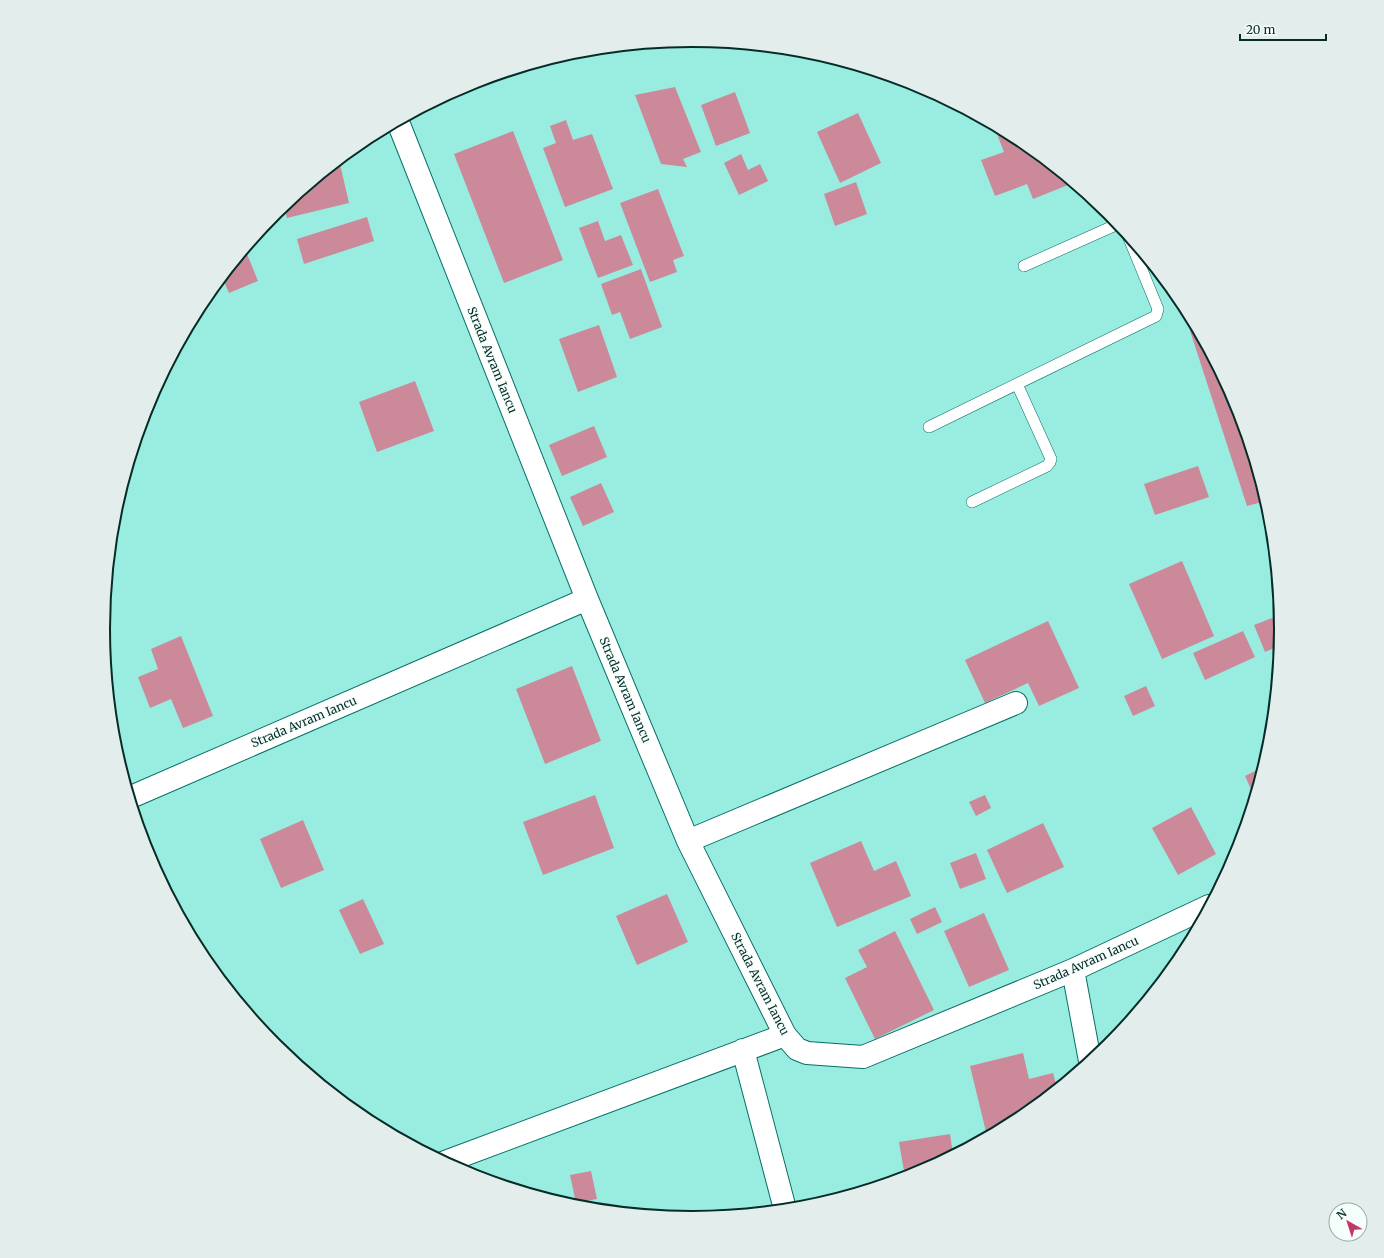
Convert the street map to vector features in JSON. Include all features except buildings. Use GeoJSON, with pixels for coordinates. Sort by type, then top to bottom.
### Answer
{"type":"FeatureCollection","features":[{"type":"Feature","properties":{"kind":"street","name":"Strada Avram Iancu"},"geometry":{"type":"LineString","coordinates":[[400,126],[586,599],[688,841],[785,1035],[797,1049],[807,1053],[863,1057],[1073,970],[1202,909]]}},
{"type":"Feature","properties":{"kind":"street","name":"Strada Avram Iancu"},"geometry":{"type":"LineString","coordinates":[[135,796],[586,599]]}},
{"type":"Feature","properties":{"kind":"street"},"geometry":{"type":"LineString","coordinates":[[688,841],[1016,703]]}},
{"type":"Feature","properties":{"kind":"street"},"geometry":{"type":"LineString","coordinates":[[1073,970],[1089,1055]]}},
{"type":"Feature","properties":{"kind":"street"},"geometry":{"type":"LineString","coordinates":[[452,1159],[785,1035]]}},
{"type":"Feature","properties":{"kind":"street"},"geometry":{"type":"LineString","coordinates":[[743,1050],[784,1203]]}},
{"type":"Feature","properties":{"kind":"lane"},"geometry":{"type":"LineString","coordinates":[[1024,266],[1113,226]]}},
{"type":"Feature","properties":{"kind":"lane"},"geometry":{"type":"LineString","coordinates":[[929,427],[1156,316],[1158,309],[1133,249]]}},
{"type":"Feature","properties":{"kind":"lane"},"geometry":{"type":"LineString","coordinates":[[972,502],[1047,466],[1050,462],[1051,459],[1017,384]]}}]}
